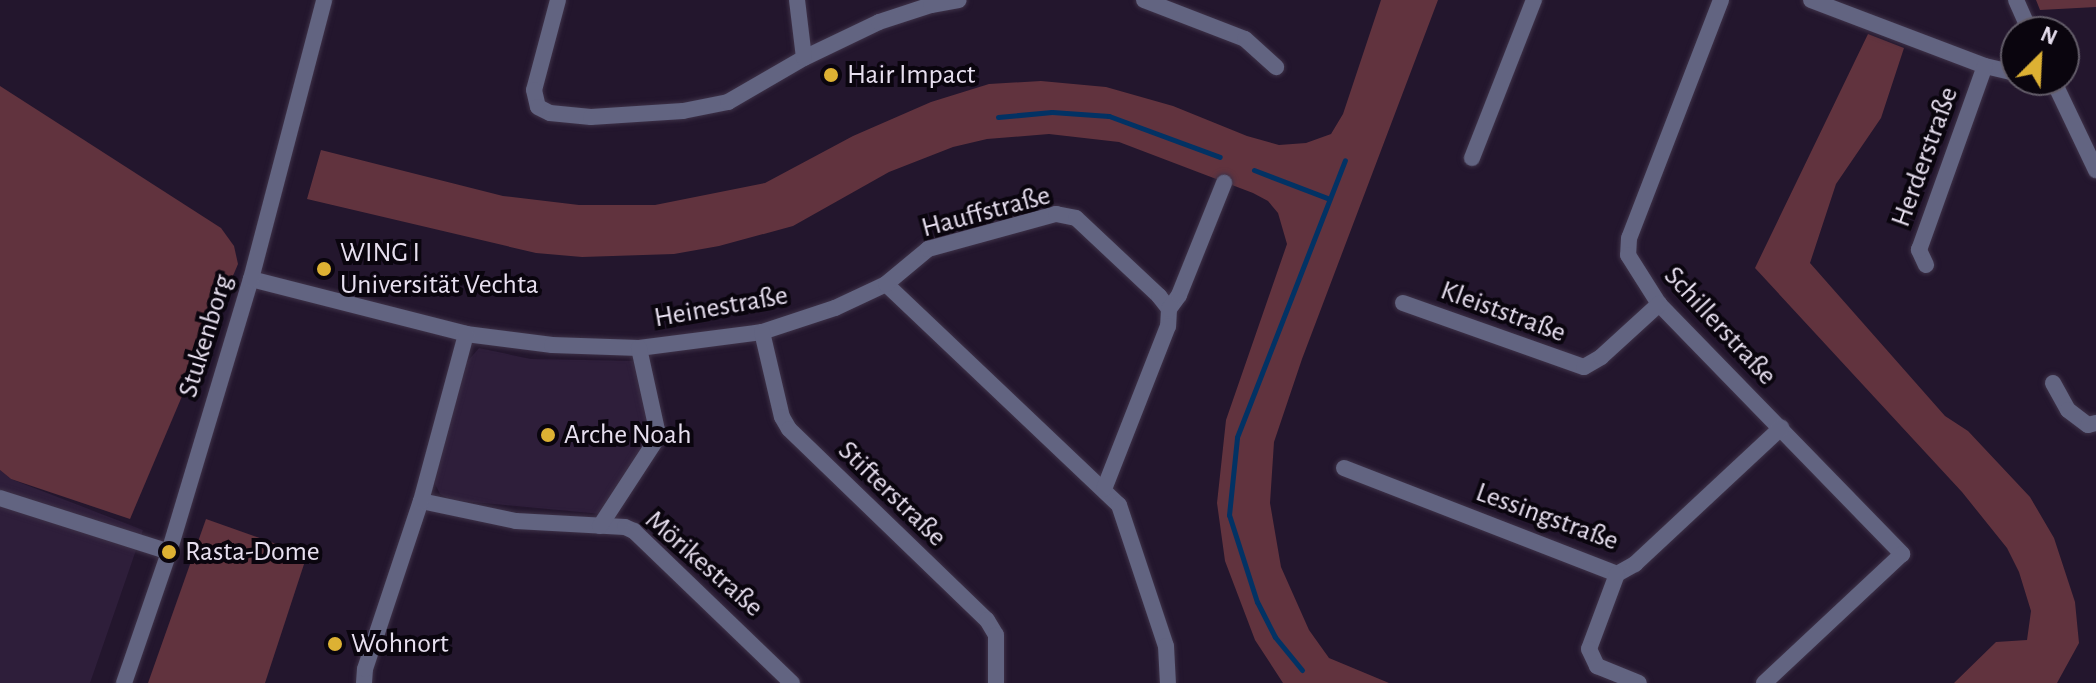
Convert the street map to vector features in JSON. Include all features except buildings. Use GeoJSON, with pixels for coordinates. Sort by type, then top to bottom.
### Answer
{"type":"FeatureCollection","features":[{"type":"Feature","properties":{"kind":"street","name":"Stukenborg"},"geometry":{"type":"LineString","coordinates":[[124,683],[169,552],[251,279],[324,0]]}},
{"type":"Feature","properties":{"kind":"street"},"geometry":{"type":"LineString","coordinates":[[558,0],[534,90],[538,107],[550,113],[637,115],[728,102],[804,58],[879,22],[931,5],[959,0]]}},
{"type":"Feature","properties":{"kind":"street"},"geometry":{"type":"LineString","coordinates":[[797,0],[804,58]]}},
{"type":"Feature","properties":{"kind":"street"},"geometry":{"type":"LineString","coordinates":[[1144,0],[1245,39],[1276,67]]}},
{"type":"Feature","properties":{"kind":"street"},"geometry":{"type":"LineString","coordinates":[[1472,158],[1534,0]]}},
{"type":"Feature","properties":{"kind":"street","name":"Schillerstraße"},"geometry":{"type":"LineString","coordinates":[[1721,0],[1629,238],[1628,255],[1659,304],[1902,554],[1764,683]]}},
{"type":"Feature","properties":{"kind":"street"},"geometry":{"type":"LineString","coordinates":[[1811,0],[2000,69]]}},
{"type":"Feature","properties":{"kind":"street","name":"Herderstraße"},"geometry":{"type":"LineString","coordinates":[[1926,265],[1919,250],[1985,66]]}},
{"type":"Feature","properties":{"kind":"street"},"geometry":{"type":"LineString","coordinates":[[2061,96],[2096,170]]}},
{"type":"Feature","properties":{"kind":"street"},"geometry":{"type":"LineString","coordinates":[[1104,489],[1168,326],[1169,309],[1179,295],[1224,183]]}},
{"type":"Feature","properties":{"kind":"street","name":"Hauffstraße"},"geometry":{"type":"LineString","coordinates":[[886,284],[928,249],[1056,214],[1076,218],[1169,309]]}},
{"type":"Feature","properties":{"kind":"street","name":"Heinestraße"},"geometry":{"type":"LineString","coordinates":[[251,279],[466,334],[552,345],[639,348],[762,332],[835,308],[886,284]]}},
{"type":"Feature","properties":{"kind":"street"},"geometry":{"type":"LineString","coordinates":[[886,284],[1119,505],[1166,646],[1168,683]]}},
{"type":"Feature","properties":{"kind":"street","name":"Kleiststraße"},"geometry":{"type":"LineString","coordinates":[[1403,303],[1584,367],[1601,357],[1659,304]]}},
{"type":"Feature","properties":{"kind":"street","name":"Stifterstraße"},"geometry":{"type":"LineString","coordinates":[[762,332],[782,417],[789,429],[987,620],[996,635],[996,683]]}},
{"type":"Feature","properties":{"kind":"street"},"geometry":{"type":"LineString","coordinates":[[364,683],[365,669],[421,501],[466,334]]}},
{"type":"Feature","properties":{"kind":"street"},"geometry":{"type":"LineString","coordinates":[[600,526],[656,440],[657,430],[639,348]]}},
{"type":"Feature","properties":{"kind":"street"},"geometry":{"type":"LineString","coordinates":[[2053,383],[2068,410],[2088,425],[2096,423]]}},
{"type":"Feature","properties":{"kind":"street","name":"Lessingstraße"},"geometry":{"type":"LineString","coordinates":[[1344,468],[1617,574],[1635,564],[1781,428]]}},
{"type":"Feature","properties":{"kind":"street"},"geometry":{"type":"LineString","coordinates":[[0,498],[169,552]]}},
{"type":"Feature","properties":{"kind":"street","name":"Mörikestraße"},"geometry":{"type":"LineString","coordinates":[[421,501],[516,521],[625,527],[643,537],[792,683]]}},
{"type":"Feature","properties":{"kind":"street"},"geometry":{"type":"LineString","coordinates":[[1617,574],[1589,649],[1597,666],[1639,683]]}},
{"type":"Feature","properties":{"kind":"shaded area"},"geometry":{"type":"Polygon","coordinates":[[[1381,0],[1438,0],[1302,359],[1274,442],[1270,503],[1281,567],[1309,630],[1329,658],[1389,683],[1283,683],[1255,640],[1225,561],[1217,503],[1226,420],[1287,244],[1278,213],[1268,201],[1253,193],[1119,142],[1049,134],[987,139],[953,147],[889,172],[793,226],[719,246],[674,254],[582,257],[536,253],[307,199],[321,150],[503,196],[579,205],[655,205],[765,183],[853,136],[931,102],[989,84],[1041,81],[1106,87],[1173,106],[1247,136],[1279,145],[1306,143],[1331,134],[1343,114],[1381,0]]]}},
{"type":"Feature","properties":{"kind":"shaded area"},"geometry":{"type":"Polygon","coordinates":[[[2036,0],[2096,0],[2096,7],[2040,10],[2036,0]]]}},
{"type":"Feature","properties":{"kind":"shaded area"},"geometry":{"type":"Polygon","coordinates":[[[1868,34],[1904,48],[1881,118],[1836,184],[1810,263],[1945,416],[1968,431],[2030,497],[2054,538],[2075,602],[2079,643],[2057,683],[1954,683],[1996,642],[2027,640],[2031,611],[2019,572],[2007,548],[1962,492],[1755,268],[1868,34]]]}},
{"type":"Feature","properties":{"kind":"shaded area"},"geometry":{"type":"Polygon","coordinates":[[[0,86],[221,228],[234,246],[238,264],[130,519],[11,479],[0,470],[0,86]]]}},
{"type":"Feature","properties":{"kind":"shaded area","name":"Arche Noah"},"geometry":{"type":"Polygon","coordinates":[[[479,348],[531,359],[637,361],[653,427],[647,444],[601,514],[451,500],[440,494],[435,484],[435,472],[466,363],[479,348]]]}},
{"type":"Feature","properties":{"kind":"shaded area"},"geometry":{"type":"Polygon","coordinates":[[[0,470],[11,479],[143,530],[90,683],[0,683],[0,470]]]}},
{"type":"Feature","properties":{"kind":"shaded area"},"geometry":{"type":"Polygon","coordinates":[[[206,519],[307,555],[265,683],[148,683],[206,519]]]}},
{"type":"Feature","properties":{"kind":"waterway"},"geometry":{"type":"LineString","coordinates":[[998,117],[1052,112],[1109,116],[1220,157]]}},
{"type":"Feature","properties":{"kind":"waterway"},"geometry":{"type":"LineString","coordinates":[[1302,670],[1275,637],[1257,602],[1229,515],[1237,437],[1345,160]]}},
{"type":"Feature","properties":{"kind":"waterway"},"geometry":{"type":"LineString","coordinates":[[1254,170],[1327,198]]}},
{"type":"Feature","properties":{"kind":"place","name":"Hair Impact"},"geometry":{"type":"Point","coordinates":[831,75]}},
{"type":"Feature","properties":{"kind":"place","name":"WING I Universität Vechta"},"geometry":{"type":"Point","coordinates":[324,269]}},
{"type":"Feature","properties":{"kind":"place","name":"Arche Noah"},"geometry":{"type":"Point","coordinates":[548,435]}},
{"type":"Feature","properties":{"kind":"place","name":"Rasta-Dome"},"geometry":{"type":"Point","coordinates":[169,552]}},
{"type":"Feature","properties":{"kind":"place","name":"Wohnort"},"geometry":{"type":"Point","coordinates":[335,644]}}]}
